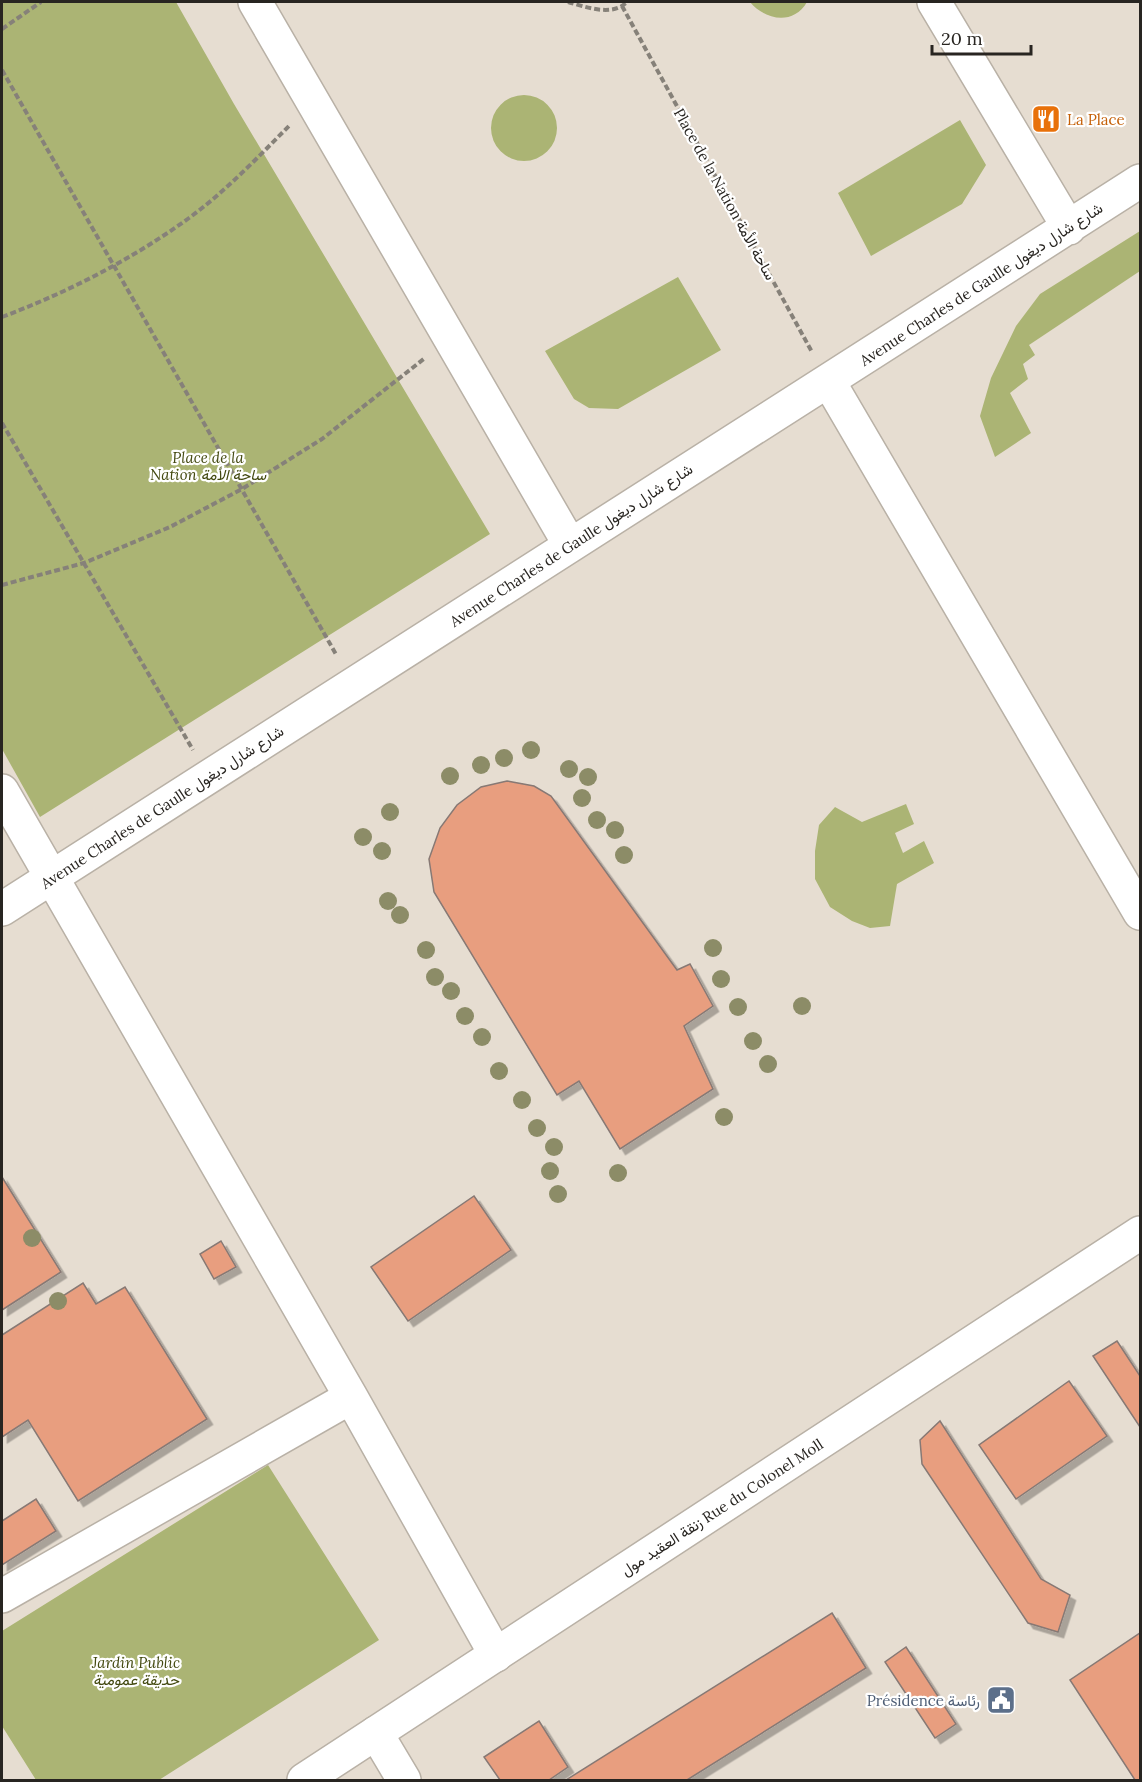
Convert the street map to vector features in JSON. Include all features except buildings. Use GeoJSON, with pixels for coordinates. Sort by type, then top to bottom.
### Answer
{"type":"FeatureCollection","features":[{"type":"Feature","properties":{"kind":"main road"},"geometry":{"type":"LineString","coordinates":[[255,2],[570,545]]}},
{"type":"Feature","properties":{"kind":"main road"},"geometry":{"type":"LineString","coordinates":[[934,2],[1069,228]]}},
{"type":"Feature","properties":{"kind":"main road","name":"Avenue Charles de Gaulle شارع شارل ديغول"},"geometry":{"type":"LineString","coordinates":[[2,909],[1140,181]]}},
{"type":"Feature","properties":{"kind":"main road"},"geometry":{"type":"LineString","coordinates":[[829,382],[1140,913]]}},
{"type":"Feature","properties":{"kind":"main road"},"geometry":{"type":"LineString","coordinates":[[2,791],[351,1397],[496,1655]]}},
{"type":"Feature","properties":{"kind":"main road","name":"زنقة العقيد مول Rue du Colonel Moll"},"geometry":{"type":"LineString","coordinates":[[304,1780],[1140,1233]]}},
{"type":"Feature","properties":{"kind":"main road"},"geometry":{"type":"LineString","coordinates":[[2,1596],[351,1397]]}},
{"type":"Feature","properties":{"kind":"main road"},"geometry":{"type":"LineString","coordinates":[[376,1734],[404,1780]]}},
{"type":"Feature","properties":{"kind":"path"},"geometry":{"type":"LineString","coordinates":[[2,29],[41,2]]}},
{"type":"Feature","properties":{"kind":"path"},"geometry":{"type":"LineString","coordinates":[[568,2],[605,11],[622,6],[627,2]]}},
{"type":"Feature","properties":{"kind":"path","name":"Place de la Nation ساحة الأمة"},"geometry":{"type":"LineString","coordinates":[[622,6],[829,382]]}},
{"type":"Feature","properties":{"kind":"path"},"geometry":{"type":"LineString","coordinates":[[2,70],[354,685]]}},
{"type":"Feature","properties":{"kind":"path"},"geometry":{"type":"LineString","coordinates":[[2,316],[41,302],[114,267],[189,218],[239,175],[313,101]]}},
{"type":"Feature","properties":{"kind":"path"},"geometry":{"type":"LineString","coordinates":[[2,585],[84,563],[170,527],[242,489],[322,439],[451,337]]}},
{"type":"Feature","properties":{"kind":"path"},"geometry":{"type":"LineString","coordinates":[[2,423],[209,776]]}},
{"type":"Feature","properties":{"kind":"green space","name":"Place de la Nation ساحة الأمة"},"geometry":{"type":"Polygon","coordinates":[[[2,2],[176,2],[234,104],[490,534],[40,817],[2,749],[2,2]]]}},
{"type":"Feature","properties":{"kind":"green space"},"geometry":{"type":"Polygon","coordinates":[[[750,2],[807,2],[794,15],[779,18],[763,13],[750,2]]]}},
{"type":"Feature","properties":{"kind":"green space"},"geometry":{"type":"Polygon","coordinates":[[[524,95],[537,97],[552,110],[557,128],[555,141],[542,156],[524,161],[511,159],[496,146],[491,128],[493,115],[506,100],[524,95]]]}},
{"type":"Feature","properties":{"kind":"green space"},"geometry":{"type":"Polygon","coordinates":[[[960,120],[986,165],[962,204],[871,256],[838,193],[960,120]]]}},
{"type":"Feature","properties":{"kind":"green space"},"geometry":{"type":"Polygon","coordinates":[[[1140,231],[1140,271],[1029,345],[1035,355],[1023,364],[1028,379],[1010,393],[1031,433],[995,457],[980,416],[991,378],[1016,326],[1040,294],[1140,231]]]}},
{"type":"Feature","properties":{"kind":"green space"},"geometry":{"type":"Polygon","coordinates":[[[678,277],[721,350],[618,409],[589,408],[574,399],[545,351],[678,277]]]}},
{"type":"Feature","properties":{"kind":"green space"},"geometry":{"type":"Polygon","coordinates":[[[906,804],[914,824],[895,833],[903,853],[924,841],[934,863],[897,884],[890,926],[870,928],[852,921],[830,907],[815,879],[815,851],[819,825],[835,807],[862,822],[906,804]]]}},
{"type":"Feature","properties":{"kind":"green space","name":"Jardin Public حديقة عمومية"},"geometry":{"type":"Polygon","coordinates":[[[268,1465],[379,1640],[159,1780],[36,1780],[2,1726],[2,1631],[268,1465]]]}},
{"type":"Feature","properties":{"kind":"place","name":"La Place"},"geometry":{"type":"Point","coordinates":[1046,119]}},
{"type":"Feature","properties":{"kind":"place","name":"Présidence رئاسة"},"geometry":{"type":"Point","coordinates":[1001,1700]}}]}
